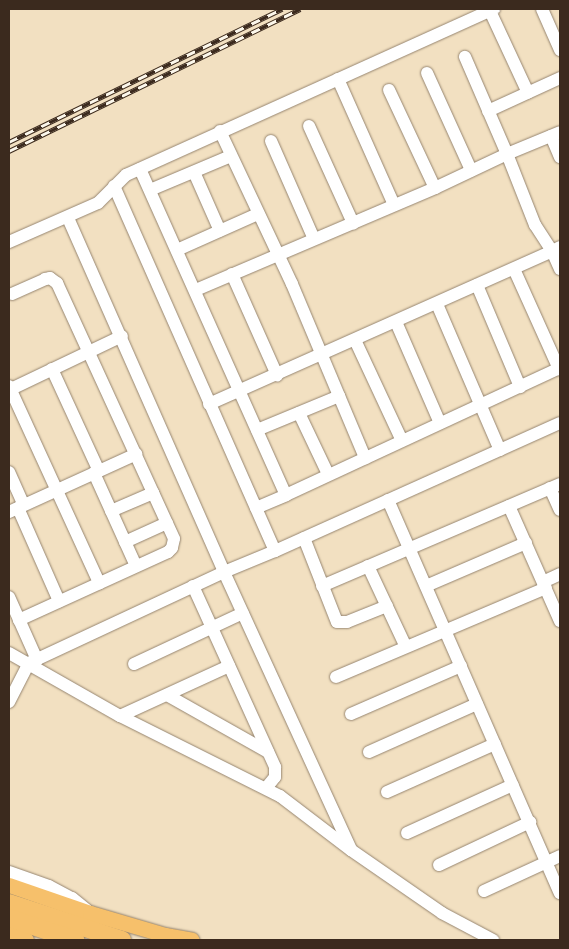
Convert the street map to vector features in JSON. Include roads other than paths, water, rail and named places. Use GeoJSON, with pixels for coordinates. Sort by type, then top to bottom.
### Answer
{"type":"FeatureCollection","features":[{"type":"Feature","properties":{"kind":"highway"},"geometry":{"type":"LineString","coordinates":[[9,904],[122,940]]}},
{"type":"Feature","properties":{"kind":"highway"},"geometry":{"type":"LineString","coordinates":[[9,918],[75,940]]}},
{"type":"Feature","properties":{"kind":"main road"},"geometry":{"type":"LineString","coordinates":[[9,885],[90,913],[165,935],[192,940]]}},
{"type":"Feature","properties":{"kind":"main road"},"geometry":{"type":"LineString","coordinates":[[9,934],[26,940]]}},
{"type":"Feature","properties":{"kind":"street"},"geometry":{"type":"LineString","coordinates":[[542,9],[560,50]]}},
{"type":"Feature","properties":{"kind":"street"},"geometry":{"type":"LineString","coordinates":[[9,242],[68,218],[94,205],[126,175],[492,10],[528,93]]}},
{"type":"Feature","properties":{"kind":"street"},"geometry":{"type":"LineString","coordinates":[[465,57],[535,224],[556,249],[560,269]]}},
{"type":"Feature","properties":{"kind":"street"},"geometry":{"type":"LineString","coordinates":[[428,73],[471,170]]}},
{"type":"Feature","properties":{"kind":"street"},"geometry":{"type":"LineString","coordinates":[[488,111],[560,78]]}},
{"type":"Feature","properties":{"kind":"street"},"geometry":{"type":"LineString","coordinates":[[338,79],[394,206]]}},
{"type":"Feature","properties":{"kind":"street"},"geometry":{"type":"LineString","coordinates":[[389,90],[435,188]]}},
{"type":"Feature","properties":{"kind":"street"},"geometry":{"type":"LineString","coordinates":[[309,126],[353,223]]}},
{"type":"Feature","properties":{"kind":"street"},"geometry":{"type":"LineString","coordinates":[[220,131],[277,254],[365,458]]}},
{"type":"Feature","properties":{"kind":"street"},"geometry":{"type":"LineString","coordinates":[[196,290],[277,254],[394,206],[507,154],[556,134],[560,156]]}},
{"type":"Feature","properties":{"kind":"street"},"geometry":{"type":"LineString","coordinates":[[271,141],[314,239]]}},
{"type":"Feature","properties":{"kind":"street"},"geometry":{"type":"LineString","coordinates":[[150,190],[231,156]]}},
{"type":"Feature","properties":{"kind":"street"},"geometry":{"type":"LineString","coordinates":[[140,169],[196,290],[286,495]]}},
{"type":"Feature","properties":{"kind":"street"},"geometry":{"type":"LineString","coordinates":[[194,172],[220,231]]}},
{"type":"Feature","properties":{"kind":"street"},"geometry":{"type":"LineString","coordinates":[[114,186],[275,551]]}},
{"type":"Feature","properties":{"kind":"street"},"geometry":{"type":"LineString","coordinates":[[177,250],[258,214]]}},
{"type":"Feature","properties":{"kind":"street"},"geometry":{"type":"LineString","coordinates":[[68,218],[122,336],[224,572],[351,850]]}},
{"type":"Feature","properties":{"kind":"street"},"geometry":{"type":"LineString","coordinates":[[209,404],[437,304],[556,249]]}},
{"type":"Feature","properties":{"kind":"street"},"geometry":{"type":"LineString","coordinates":[[256,508],[560,368],[514,269]]}},
{"type":"Feature","properties":{"kind":"street"},"geometry":{"type":"LineString","coordinates":[[232,274],[276,375]]}},
{"type":"Feature","properties":{"kind":"street"},"geometry":{"type":"LineString","coordinates":[[12,294],[45,279],[53,279],[57,283],[174,539],[172,548],[19,620]]}},
{"type":"Feature","properties":{"kind":"street"},"geometry":{"type":"LineString","coordinates":[[477,286],[520,387]]}},
{"type":"Feature","properties":{"kind":"street"},"geometry":{"type":"LineString","coordinates":[[437,304],[500,450]]}},
{"type":"Feature","properties":{"kind":"street"},"geometry":{"type":"LineString","coordinates":[[396,322],[440,423]]}},
{"type":"Feature","properties":{"kind":"street"},"geometry":{"type":"LineString","coordinates":[[99,583],[9,388],[122,336]]}},
{"type":"Feature","properties":{"kind":"street"},"geometry":{"type":"LineString","coordinates":[[355,340],[402,441]]}},
{"type":"Feature","properties":{"kind":"street"},"geometry":{"type":"LineString","coordinates":[[52,369],[136,566]]}},
{"type":"Feature","properties":{"kind":"street"},"geometry":{"type":"LineString","coordinates":[[257,430],[339,396]]}},
{"type":"Feature","properties":{"kind":"street"},"geometry":{"type":"LineString","coordinates":[[299,413],[328,474]]}},
{"type":"Feature","properties":{"kind":"street"},"geometry":{"type":"LineString","coordinates":[[9,702],[33,662],[193,586],[560,423]]}},
{"type":"Feature","properties":{"kind":"street"},"geometry":{"type":"LineString","coordinates":[[17,509],[136,454]]}},
{"type":"Feature","properties":{"kind":"street"},"geometry":{"type":"LineString","coordinates":[[9,472],[17,509],[60,601]]}},
{"type":"Feature","properties":{"kind":"street"},"geometry":{"type":"LineString","coordinates":[[322,586],[555,486],[560,510]]}},
{"type":"Feature","properties":{"kind":"street"},"geometry":{"type":"LineString","coordinates":[[111,511],[153,493]]}},
{"type":"Feature","properties":{"kind":"street"},"geometry":{"type":"LineString","coordinates":[[388,500],[560,893]]}},
{"type":"Feature","properties":{"kind":"street"},"geometry":{"type":"LineString","coordinates":[[509,506],[560,621]]}},
{"type":"Feature","properties":{"kind":"street"},"geometry":{"type":"LineString","coordinates":[[125,542],[167,523]]}},
{"type":"Feature","properties":{"kind":"street"},"geometry":{"type":"LineString","coordinates":[[304,538],[337,622],[347,622],[387,606]]}},
{"type":"Feature","properties":{"kind":"street"},"geometry":{"type":"LineString","coordinates":[[426,586],[526,543]]}},
{"type":"Feature","properties":{"kind":"street"},"geometry":{"type":"LineString","coordinates":[[368,566],[406,647]]}},
{"type":"Feature","properties":{"kind":"street"},"geometry":{"type":"LineString","coordinates":[[336,677],[446,631],[544,585],[560,574]]}},
{"type":"Feature","properties":{"kind":"street"},"geometry":{"type":"LineString","coordinates":[[193,586],[276,772],[273,781],[266,788]]}},
{"type":"Feature","properties":{"kind":"street"},"geometry":{"type":"LineString","coordinates":[[9,597],[33,662]]}},
{"type":"Feature","properties":{"kind":"street"},"geometry":{"type":"LineString","coordinates":[[134,664],[243,613]]}},
{"type":"Feature","properties":{"kind":"street"},"geometry":{"type":"LineString","coordinates":[[9,653],[33,662],[120,716],[266,788],[442,913],[493,940]]}},
{"type":"Feature","properties":{"kind":"street"},"geometry":{"type":"LineString","coordinates":[[120,716],[229,666]]}},
{"type":"Feature","properties":{"kind":"street"},"geometry":{"type":"LineString","coordinates":[[350,714],[461,666]]}},
{"type":"Feature","properties":{"kind":"street"},"geometry":{"type":"LineString","coordinates":[[167,695],[268,752]]}},
{"type":"Feature","properties":{"kind":"street"},"geometry":{"type":"LineString","coordinates":[[369,752],[478,704]]}},
{"type":"Feature","properties":{"kind":"street"},"geometry":{"type":"LineString","coordinates":[[387,792],[495,744]]}},
{"type":"Feature","properties":{"kind":"street"},"geometry":{"type":"LineString","coordinates":[[407,833],[513,786]]}},
{"type":"Feature","properties":{"kind":"street"},"geometry":{"type":"LineString","coordinates":[[439,865],[530,822]]}},
{"type":"Feature","properties":{"kind":"street"},"geometry":{"type":"LineString","coordinates":[[484,891],[560,856]]}},
{"type":"Feature","properties":{"kind":"street"},"geometry":{"type":"LineString","coordinates":[[9,872],[49,886],[72,898],[90,913]]}},
{"type":"Feature","properties":{"kind":"railway"},"geometry":{"type":"LineString","coordinates":[[9,142],[282,9]]}},
{"type":"Feature","properties":{"kind":"railway"},"geometry":{"type":"LineString","coordinates":[[9,151],[300,9]]}}]}
